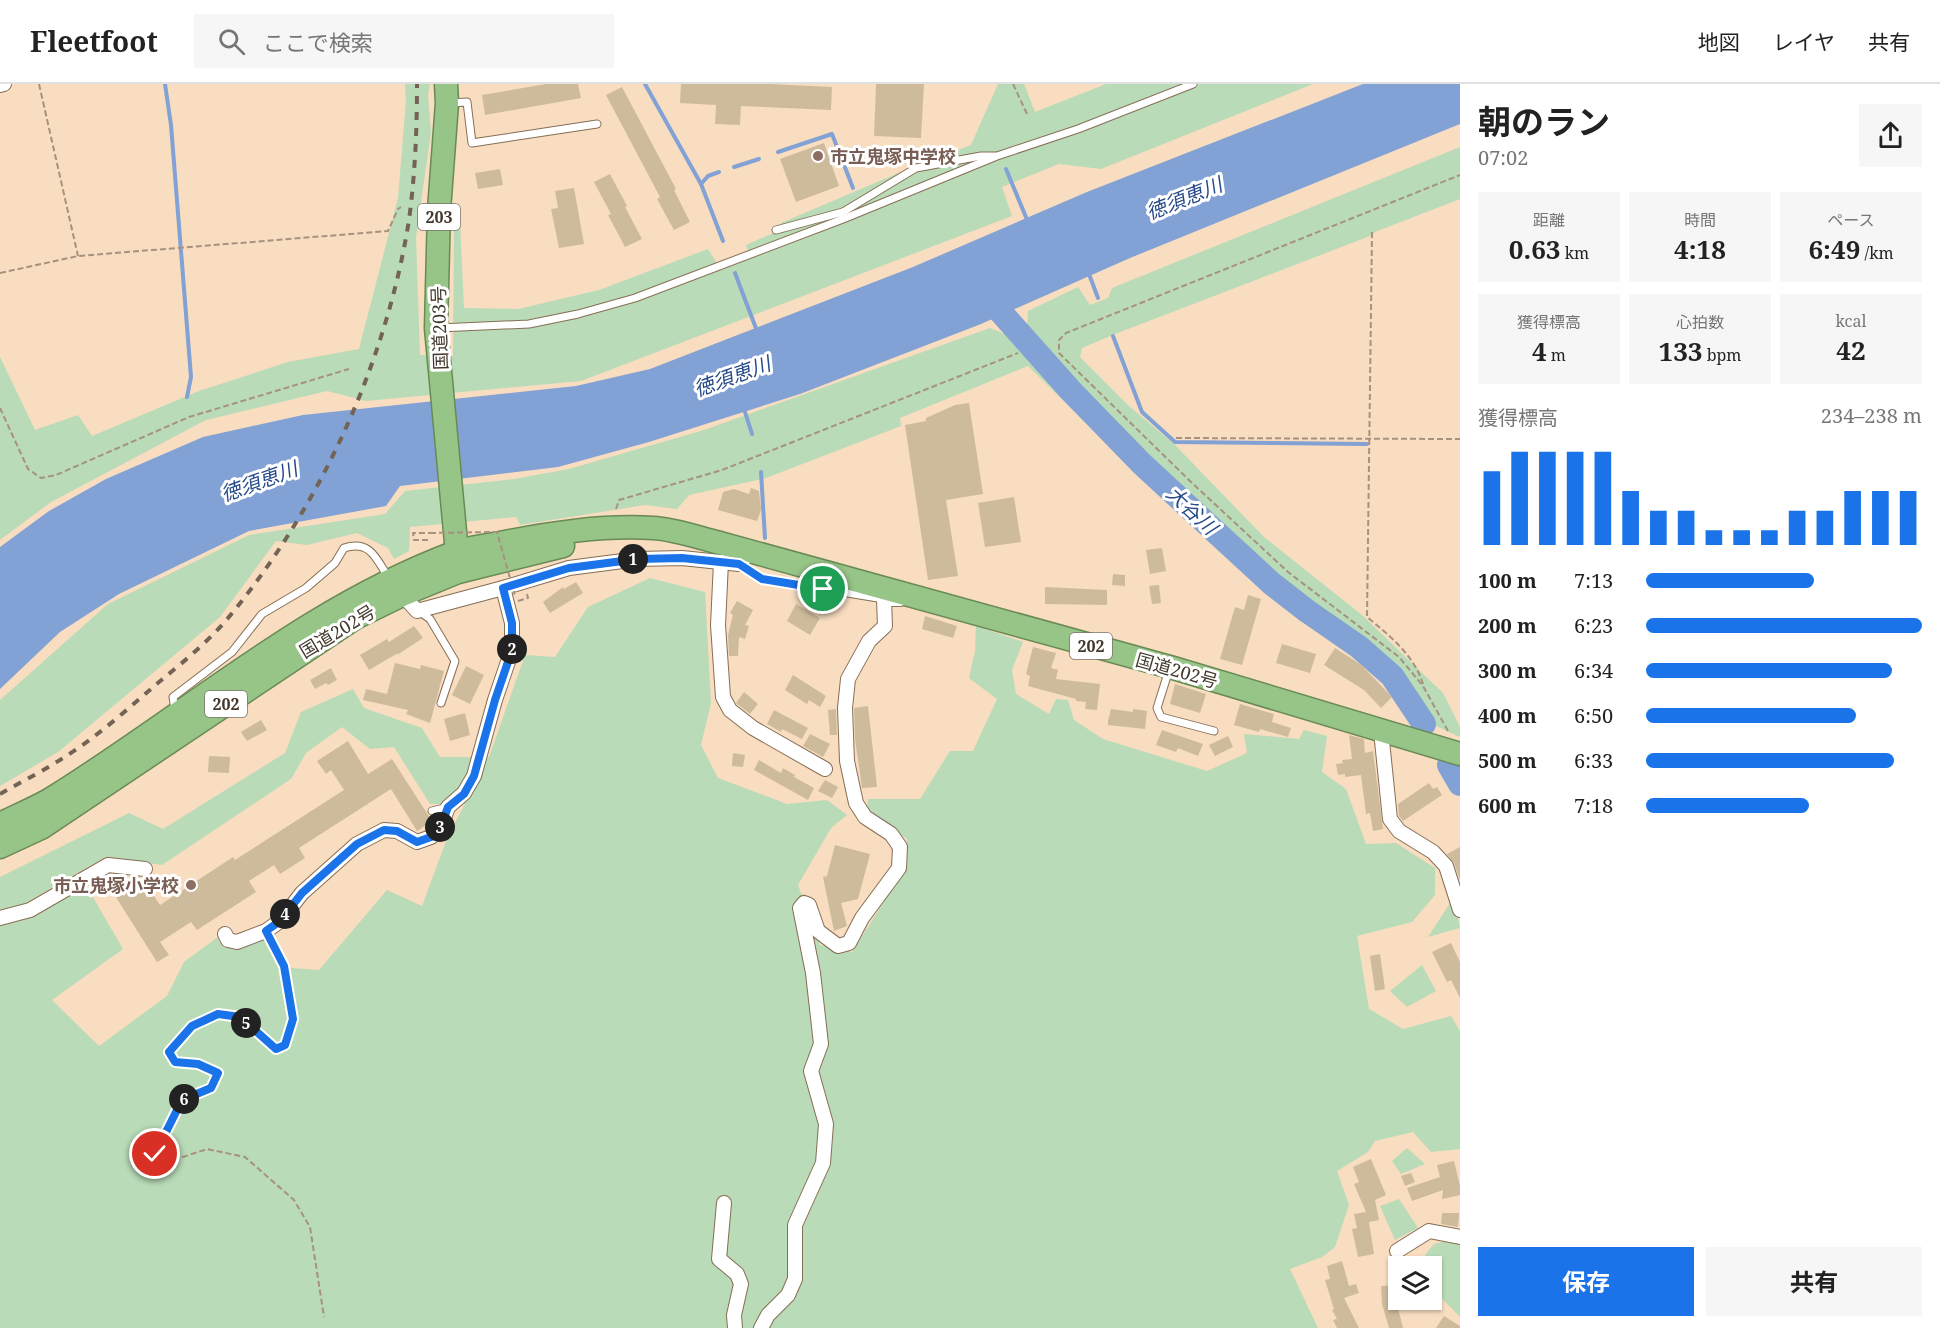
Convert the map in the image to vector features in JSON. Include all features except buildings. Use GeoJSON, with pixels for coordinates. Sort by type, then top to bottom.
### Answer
{"type":"FeatureCollection","features":[{"type":"Feature","properties":{"kind":"highway","name":"国道203号"},"geometry":{"type":"LineString","coordinates":[[446,94],[439,210],[437,339],[458,562]]}},
{"type":"Feature","properties":{"kind":"highway","name":"国道202号"},"geometry":{"type":"LineString","coordinates":[[0,847],[41,828],[183,729],[269,650],[340,606],[396,588],[458,562],[554,533],[609,528],[655,528],[720,553]]}},
{"type":"Feature","properties":{"kind":"highway","name":"国道202号"},"geometry":{"type":"LineString","coordinates":[[458,562],[570,544],[720,553],[906,594],[1170,668],[1460,754]]}},
{"type":"Feature","properties":{"kind":"highway","name":"国道202号"},"geometry":{"type":"LineString","coordinates":[[0,824],[183,729]]}},
{"type":"Feature","properties":{"kind":"street"},"geometry":{"type":"LineString","coordinates":[[396,588],[417,611],[569,568],[638,559],[682,558],[720,553],[718,625],[723,697],[726,704],[730,710],[753,728],[825,769]]}},
{"type":"Feature","properties":{"kind":"street"},"geometry":{"type":"LineString","coordinates":[[225,934],[228,940],[237,942],[266,931],[280,921],[302,893],[357,844],[384,830],[397,831],[417,842],[431,837],[441,826],[448,807],[464,794],[474,776],[495,700],[512,650],[512,623],[503,588]]}},
{"type":"Feature","properties":{"kind":"street"},"geometry":{"type":"LineString","coordinates":[[760,1328],[768,1315],[788,1295],[795,1279],[795,1225],[823,1163],[826,1124],[811,1071],[821,1044],[813,973],[800,908],[804,903],[809,905],[818,931],[838,946],[849,943],[862,918],[898,868],[900,847],[891,834],[865,818],[856,803],[847,761],[845,708],[848,680],[869,641],[885,626],[884,600],[899,600],[906,594]]}},
{"type":"Feature","properties":{"kind":"street"},"geometry":{"type":"LineString","coordinates":[[1381,731],[1390,819],[1399,831],[1433,852],[1446,866],[1460,910]]}},
{"type":"Feature","properties":{"kind":"street"},"geometry":{"type":"LineString","coordinates":[[3,919],[30,910],[108,865],[145,869]]}},
{"type":"Feature","properties":{"kind":"street"},"geometry":{"type":"LineString","coordinates":[[724,1203],[719,1258],[737,1274],[741,1284],[735,1328]]}},
{"type":"Feature","properties":{"kind":"street"},"geometry":{"type":"LineString","coordinates":[[1397,1251],[1429,1231],[1460,1236]]}},
{"type":"Feature","properties":{"kind":"lane"},"geometry":{"type":"LineString","coordinates":[[437,339],[578,314],[672,285],[997,156],[1078,129],[1193,84]]}},
{"type":"Feature","properties":{"kind":"lane"},"geometry":{"type":"LineString","coordinates":[[446,94],[467,102],[472,143],[597,124]]}},
{"type":"Feature","properties":{"kind":"lane"},"geometry":{"type":"LineString","coordinates":[[776,230],[843,216],[916,168],[981,156],[997,156]]}},
{"type":"Feature","properties":{"kind":"lane"},"geometry":{"type":"LineString","coordinates":[[183,729],[173,697],[232,652],[262,614],[306,588],[335,562],[344,548],[356,544],[370,549],[396,588]]}},
{"type":"Feature","properties":{"kind":"lane"},"geometry":{"type":"LineString","coordinates":[[745,558],[762,579],[884,600]]}},
{"type":"Feature","properties":{"kind":"lane"},"geometry":{"type":"LineString","coordinates":[[417,611],[430,619],[454,662],[441,703]]}},
{"type":"Feature","properties":{"kind":"lane"},"geometry":{"type":"LineString","coordinates":[[1170,668],[1157,708],[1161,717],[1214,731]]}},
{"type":"Feature","properties":{"kind":"lane"},"geometry":{"type":"LineString","coordinates":[[432,811],[448,807]]}},
{"type":"Feature","properties":{"kind":"path"},"geometry":{"type":"LineString","coordinates":[[39,84],[78,256]]}},
{"type":"Feature","properties":{"kind":"path"},"geometry":{"type":"LineString","coordinates":[[1012,84],[1027,114]]}},
{"type":"Feature","properties":{"kind":"path"},"geometry":{"type":"LineString","coordinates":[[1460,175],[1066,333],[1059,340],[1059,353],[1191,482],[1288,572],[1399,657],[1423,686],[1460,754]]}},
{"type":"Feature","properties":{"kind":"path"},"geometry":{"type":"LineString","coordinates":[[0,273],[78,256],[388,231],[401,207]]}},
{"type":"Feature","properties":{"kind":"path"},"geometry":{"type":"LineString","coordinates":[[1372,232],[1368,617],[1399,644],[1419,672],[1423,686]]}},
{"type":"Feature","properties":{"kind":"path"},"geometry":{"type":"LineString","coordinates":[[609,528],[620,500],[722,470],[1018,353]]}},
{"type":"Feature","properties":{"kind":"path"},"geometry":{"type":"LineString","coordinates":[[0,408],[28,469],[41,478],[56,475],[189,417],[349,369]]}},
{"type":"Feature","properties":{"kind":"path"},"geometry":{"type":"LineString","coordinates":[[1176,438],[1460,439]]}},
{"type":"Feature","properties":{"kind":"path"},"geometry":{"type":"LineString","coordinates":[[428,540],[414,540],[413,533],[497,532],[515,596]]}},
{"type":"Feature","properties":{"kind":"path"},"geometry":{"type":"LineString","coordinates":[[266,931],[284,966],[293,1019],[285,1045],[276,1049],[240,1017],[218,1014],[192,1026],[169,1052],[175,1062],[198,1064],[218,1073],[211,1088],[182,1100],[155,1154],[162,1164],[207,1149],[245,1157],[294,1200],[310,1227],[324,1317]]}},
{"type":"Feature","properties":{"kind":"green space"},"geometry":{"type":"Polygon","coordinates":[[[405,84],[430,84],[428,95],[431,132],[416,237],[420,355],[453,356],[454,221],[460,223],[464,308],[518,309],[599,290],[708,249],[721,270],[750,257],[746,245],[780,230],[781,223],[910,168],[971,145],[998,84],[1024,84],[1035,112],[1106,84],[1313,84],[1101,169],[1059,164],[1002,187],[1012,216],[581,381],[366,401],[327,391],[206,420],[51,502],[0,540],[0,357],[35,430],[78,415],[92,436],[199,391],[288,362],[359,349],[398,198],[406,100],[405,84]]]}},
{"type":"Feature","properties":{"kind":"green space"},"geometry":{"type":"Polygon","coordinates":[[[1460,147],[1460,199],[1115,334],[1082,348],[1080,357],[1129,406],[1175,445],[1264,537],[1362,615],[1443,693],[1460,727],[1460,737],[1436,726],[1398,669],[1277,579],[1146,458],[1027,331],[1028,311],[1078,287],[1090,305],[1108,298],[1112,288],[1460,147]]]}},
{"type":"Feature","properties":{"kind":"green space"},"geometry":{"type":"Polygon","coordinates":[[[990,328],[1010,336],[1134,470],[1028,366],[900,418],[901,426],[766,478],[689,495],[677,509],[645,505],[520,525],[516,517],[410,527],[409,551],[394,559],[388,548],[357,533],[307,545],[276,541],[220,617],[58,752],[0,786],[0,700],[108,604],[249,535],[385,514],[405,491],[514,479],[569,469],[704,430],[990,328]]]}},
{"type":"Feature","properties":{"kind":"green space"},"geometry":{"type":"Polygon","coordinates":[[[650,578],[705,592],[711,703],[701,745],[718,778],[787,804],[827,800],[847,815],[831,828],[798,885],[820,945],[852,952],[906,867],[907,839],[867,810],[868,799],[920,799],[950,751],[973,751],[997,699],[969,678],[975,651],[976,626],[1023,642],[1012,670],[1016,694],[1049,714],[1056,699],[1068,700],[1074,720],[1103,739],[1207,771],[1247,753],[1244,734],[1299,739],[1304,730],[1327,736],[1322,772],[1346,789],[1366,844],[1396,843],[1435,868],[1435,895],[1412,922],[1357,936],[1369,1009],[1403,1029],[1451,1016],[1460,1031],[1460,1149],[1431,1152],[1413,1132],[1375,1141],[1368,1152],[1337,1171],[1349,1205],[1335,1247],[1322,1257],[1290,1269],[1318,1328],[0,1328],[0,877],[129,813],[163,829],[285,753],[301,712],[353,689],[364,708],[422,728],[440,757],[489,757],[525,655],[555,657],[588,607],[650,578]],[[342,727],[306,753],[291,779],[162,865],[105,857],[24,904],[8,921],[87,887],[123,949],[52,1000],[99,1046],[167,996],[184,962],[218,937],[233,950],[274,935],[291,968],[319,970],[387,890],[422,906],[448,836],[465,804],[430,804],[394,747],[370,749],[342,727]]]}},
{"type":"Feature","properties":{"kind":"green space"},"geometry":{"type":"Polygon","coordinates":[[[1454,897],[1460,928],[1428,937],[1454,897]]]}},
{"type":"Feature","properties":{"kind":"green space"},"geometry":{"type":"Polygon","coordinates":[[[1422,965],[1436,991],[1407,1007],[1390,991],[1422,965]]]}},
{"type":"Feature","properties":{"kind":"green space"},"geometry":{"type":"Polygon","coordinates":[[[1407,1148],[1425,1164],[1401,1174],[1392,1161],[1407,1148]]]}},
{"type":"Feature","properties":{"kind":"green space"},"geometry":{"type":"Polygon","coordinates":[[[1399,1199],[1418,1228],[1395,1240],[1380,1206],[1399,1199]]]}},
{"type":"Feature","properties":{"kind":"green space"},"geometry":{"type":"Polygon","coordinates":[[[1450,1240],[1460,1242],[1460,1317],[1442,1298],[1442,1256],[1425,1256],[1434,1244],[1450,1240]]]}},
{"type":"Feature","properties":{"kind":"water","name":"徳須恵川"},"geometry":{"type":"Polygon","coordinates":[[[1363,84],[1460,84],[1460,124],[1130,258],[981,324],[800,394],[649,442],[558,467],[400,486],[386,506],[249,531],[119,594],[60,632],[0,689],[0,547],[49,511],[106,479],[203,437],[303,415],[576,386],[650,369],[913,267],[1087,192],[1363,84]]]}},
{"type":"Feature","properties":{"kind":"waterway"},"geometry":{"type":"LineString","coordinates":[[165,84],[171,125],[191,377],[187,397]]}},
{"type":"Feature","properties":{"kind":"waterway"},"geometry":{"type":"LineString","coordinates":[[645,84],[701,184],[723,241]]}},
{"type":"Feature","properties":{"kind":"waterway"},"geometry":{"type":"LineString","coordinates":[[778,152],[832,134],[853,188]]}},
{"type":"Feature","properties":{"kind":"waterway"},"geometry":{"type":"LineString","coordinates":[[734,167],[759,159]]}},
{"type":"Feature","properties":{"kind":"waterway"},"geometry":{"type":"LineString","coordinates":[[1006,169],[1028,222]]}},
{"type":"Feature","properties":{"kind":"waterway"},"geometry":{"type":"LineString","coordinates":[[701,184],[708,176],[719,172]]}},
{"type":"Feature","properties":{"kind":"waterway"},"geometry":{"type":"LineString","coordinates":[[735,273],[757,331]]}},
{"type":"Feature","properties":{"kind":"waterway"},"geometry":{"type":"LineString","coordinates":[[1089,274],[1098,298]]}},
{"type":"Feature","properties":{"kind":"waterway","name":"大谷川"},"geometry":{"type":"LineString","coordinates":[[982,291],[1071,391],[1142,464],[1271,583],[1359,647],[1392,676],[1424,724]]}},
{"type":"Feature","properties":{"kind":"waterway"},"geometry":{"type":"LineString","coordinates":[[1113,336],[1142,412],[1175,442],[1367,444]]}},
{"type":"Feature","properties":{"kind":"waterway"},"geometry":{"type":"LineString","coordinates":[[744,409],[752,434]]}},
{"type":"Feature","properties":{"kind":"waterway"},"geometry":{"type":"LineString","coordinates":[[761,472],[765,538]]}},
{"type":"Feature","properties":{"kind":"waterway","name":"大谷川"},"geometry":{"type":"LineString","coordinates":[[1449,765],[1460,784]]}},
{"type":"Feature","properties":{"kind":"railway"},"geometry":{"type":"LineString","coordinates":[[0,794],[55,763],[88,741],[208,639],[223,624],[257,580],[289,534],[318,485],[365,382],[384,329],[398,274],[413,186],[417,84]]}},
{"type":"Feature","properties":{"kind":"place","name":"市立鬼塚中学校"},"geometry":{"type":"Point","coordinates":[818,156]}},
{"type":"Feature","properties":{"kind":"place","name":"市立鬼塚小学校"},"geometry":{"type":"Point","coordinates":[191,885]}},
{"type":"Feature","properties":{"kind":"route"},"geometry":{"type":"LineString","coordinates":[[155,1154],[182,1100],[211,1088],[218,1073],[198,1064],[175,1062],[169,1052],[192,1026],[218,1014],[240,1017],[276,1049],[285,1045],[293,1019],[284,966],[266,931],[280,921],[302,893],[357,844],[384,830],[397,831],[417,842],[431,837],[441,826],[448,807],[464,794],[474,776],[495,700],[512,650],[512,623],[503,588],[569,568],[638,559],[682,558],[739,564],[762,579],[823,589]]}}]}
